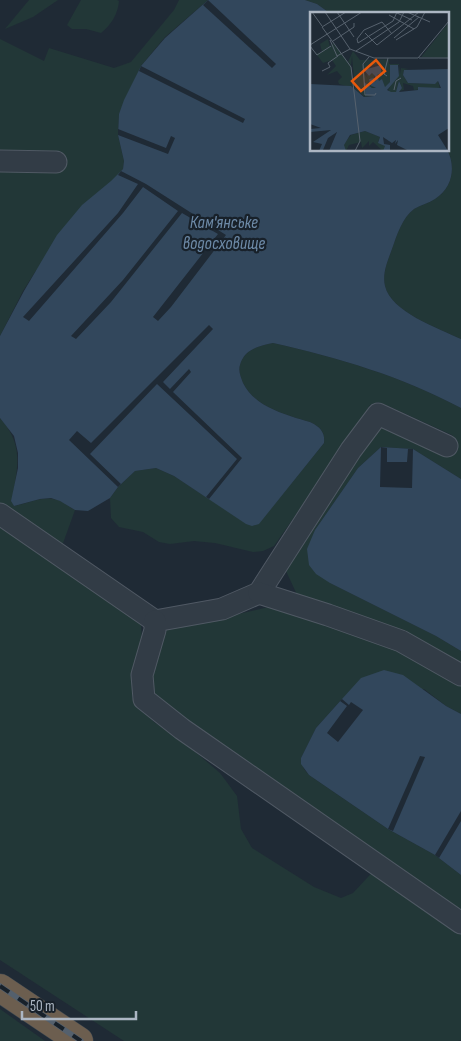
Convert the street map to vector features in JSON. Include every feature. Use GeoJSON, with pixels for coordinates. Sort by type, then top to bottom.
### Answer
{"type":"FeatureCollection","features":[{"type":"Feature","properties":{"kind":"highway"},"geometry":{"type":"LineString","coordinates":[[0,988],[79,1041]]}},
{"type":"Feature","properties":{"kind":"street"},"geometry":{"type":"LineString","coordinates":[[0,161],[56,162]]}},
{"type":"Feature","properties":{"kind":"street"},"geometry":{"type":"LineString","coordinates":[[0,514],[155,621],[222,609],[259,593],[351,450],[378,414],[448,446]]}},
{"type":"Feature","properties":{"kind":"street"},"geometry":{"type":"LineString","coordinates":[[259,593],[401,641],[461,675]]}},
{"type":"Feature","properties":{"kind":"street"},"geometry":{"type":"LineString","coordinates":[[155,621],[155,630],[142,675],[144,699],[182,729],[461,923]]}},
{"type":"Feature","properties":{"kind":"green space"},"geometry":{"type":"Polygon","coordinates":[[[29,0],[58,0],[33,17],[5,29],[29,0]]]}},
{"type":"Feature","properties":{"kind":"green space"},"geometry":{"type":"Polygon","coordinates":[[[81,0],[119,1],[113,19],[101,33],[86,29],[72,29],[67,25],[81,0]]]}},
{"type":"Feature","properties":{"kind":"green space"},"geometry":{"type":"Polygon","coordinates":[[[179,0],[208,0],[165,37],[141,66],[119,114],[118,135],[124,161],[123,169],[35,272],[0,336],[0,39],[44,61],[49,48],[114,68],[131,62],[174,10],[179,0]]]}},
{"type":"Feature","properties":{"kind":"green space"},"geometry":{"type":"Polygon","coordinates":[[[305,0],[461,0],[461,339],[428,324],[396,304],[389,295],[384,281],[387,262],[403,222],[414,209],[441,194],[446,189],[451,176],[452,170],[448,151],[448,12],[328,12],[317,4],[305,0]]]}},
{"type":"Feature","properties":{"kind":"green space"},"geometry":{"type":"Polygon","coordinates":[[[273,343],[322,355],[393,377],[461,408],[461,479],[413,449],[381,447],[358,468],[315,530],[330,583],[436,636],[461,651],[461,714],[446,706],[424,689],[342,699],[316,728],[301,758],[304,769],[309,775],[388,829],[435,855],[461,875],[461,1040],[458,1041],[124,1041],[0,960],[0,521],[141,623],[142,643],[134,670],[132,697],[154,722],[185,743],[220,773],[237,796],[241,829],[252,848],[314,887],[341,898],[353,893],[381,863],[157,700],[149,679],[162,630],[299,599],[286,571],[287,562],[297,539],[381,427],[454,449],[456,439],[452,435],[378,402],[370,405],[348,440],[274,546],[263,551],[253,552],[215,543],[194,541],[170,544],[159,542],[143,532],[119,527],[111,518],[110,498],[118,487],[135,471],[156,468],[174,476],[209,499],[259,523],[324,443],[323,434],[317,426],[266,406],[253,396],[243,383],[239,367],[245,355],[257,347],[273,343]]]}},
{"type":"Feature","properties":{"kind":"green space"},"geometry":{"type":"Polygon","coordinates":[[[0,418],[8,428],[16,448],[17,468],[12,501],[14,506],[47,498],[60,501],[75,510],[62,546],[0,506],[0,418]]]}},
{"type":"Feature","properties":{"kind":"green space"},"geometry":{"type":"Polygon","coordinates":[[[0,1009],[45,1041],[0,1041],[0,1009]]]}},
{"type":"Feature","properties":{"kind":"water","name":"Кам'янське водосховище"},"geometry":{"type":"Polygon","coordinates":[[[208,0],[305,0],[317,4],[328,12],[310,12],[310,151],[448,151],[450,156],[452,170],[446,189],[433,200],[414,209],[406,217],[387,262],[384,281],[389,295],[396,304],[428,324],[461,339],[461,408],[416,386],[346,362],[273,343],[253,349],[245,355],[239,370],[243,383],[248,390],[266,406],[317,426],[323,434],[324,443],[259,524],[252,526],[246,524],[174,476],[156,468],[135,471],[118,487],[110,498],[88,511],[75,510],[51,498],[14,506],[11,501],[18,468],[18,453],[14,436],[0,418],[0,336],[57,235],[82,205],[123,169],[124,161],[118,135],[119,114],[141,66],[165,38],[208,0]]]}},
{"type":"Feature","properties":{"kind":"water"},"geometry":{"type":"Polygon","coordinates":[[[381,447],[413,449],[461,479],[461,651],[436,636],[330,583],[316,574],[309,565],[307,549],[315,530],[358,468],[381,447]]]}},
{"type":"Feature","properties":{"kind":"water"},"geometry":{"type":"Polygon","coordinates":[[[384,670],[403,675],[446,706],[461,714],[461,875],[435,855],[388,829],[309,775],[301,764],[301,758],[316,728],[361,678],[384,670]]]}},
{"type":"Feature","properties":{"kind":"pier"},"geometry":{"type":"Polygon","coordinates":[[[208,0],[276,64],[272,68],[203,5],[208,0]]]}},
{"type":"Feature","properties":{"kind":"pier"},"geometry":{"type":"Polygon","coordinates":[[[141,66],[245,119],[243,123],[139,71],[141,66]]]}},
{"type":"Feature","properties":{"kind":"pier"},"geometry":{"type":"Polygon","coordinates":[[[118,129],[166,148],[171,136],[175,138],[168,154],[118,135],[118,129]]]}},
{"type":"Feature","properties":{"kind":"pier"},"geometry":{"type":"Polygon","coordinates":[[[121,171],[146,184],[226,235],[171,307],[158,321],[153,317],[218,234],[182,213],[111,302],[76,339],[71,336],[123,280],[178,211],[143,187],[123,213],[29,321],[23,317],[118,213],[138,184],[118,175],[121,171]]]}},
{"type":"Feature","properties":{"kind":"pier"},"geometry":{"type":"Polygon","coordinates":[[[209,325],[213,329],[163,382],[170,389],[189,369],[191,372],[173,392],[242,458],[209,499],[206,497],[237,459],[157,384],[90,454],[121,484],[118,487],[69,440],[77,431],[91,443],[209,325]]]}},
{"type":"Feature","properties":{"kind":"pier"},"geometry":{"type":"Polygon","coordinates":[[[381,447],[387,448],[387,462],[407,462],[408,449],[413,449],[412,488],[380,487],[381,447]]]}},
{"type":"Feature","properties":{"kind":"pier"},"geometry":{"type":"Polygon","coordinates":[[[342,699],[349,705],[351,702],[363,710],[338,742],[327,733],[347,706],[340,701],[342,699]]]}},
{"type":"Feature","properties":{"kind":"pier"},"geometry":{"type":"Polygon","coordinates":[[[420,756],[425,757],[393,831],[388,829],[420,756]]]}},
{"type":"Feature","properties":{"kind":"pier"},"geometry":{"type":"Polygon","coordinates":[[[461,811],[461,821],[439,858],[435,855],[461,811]]]}},
{"type":"Feature","properties":{"kind":"railway"},"geometry":{"type":"LineString","coordinates":[[0,986],[81,1041]]}}]}
